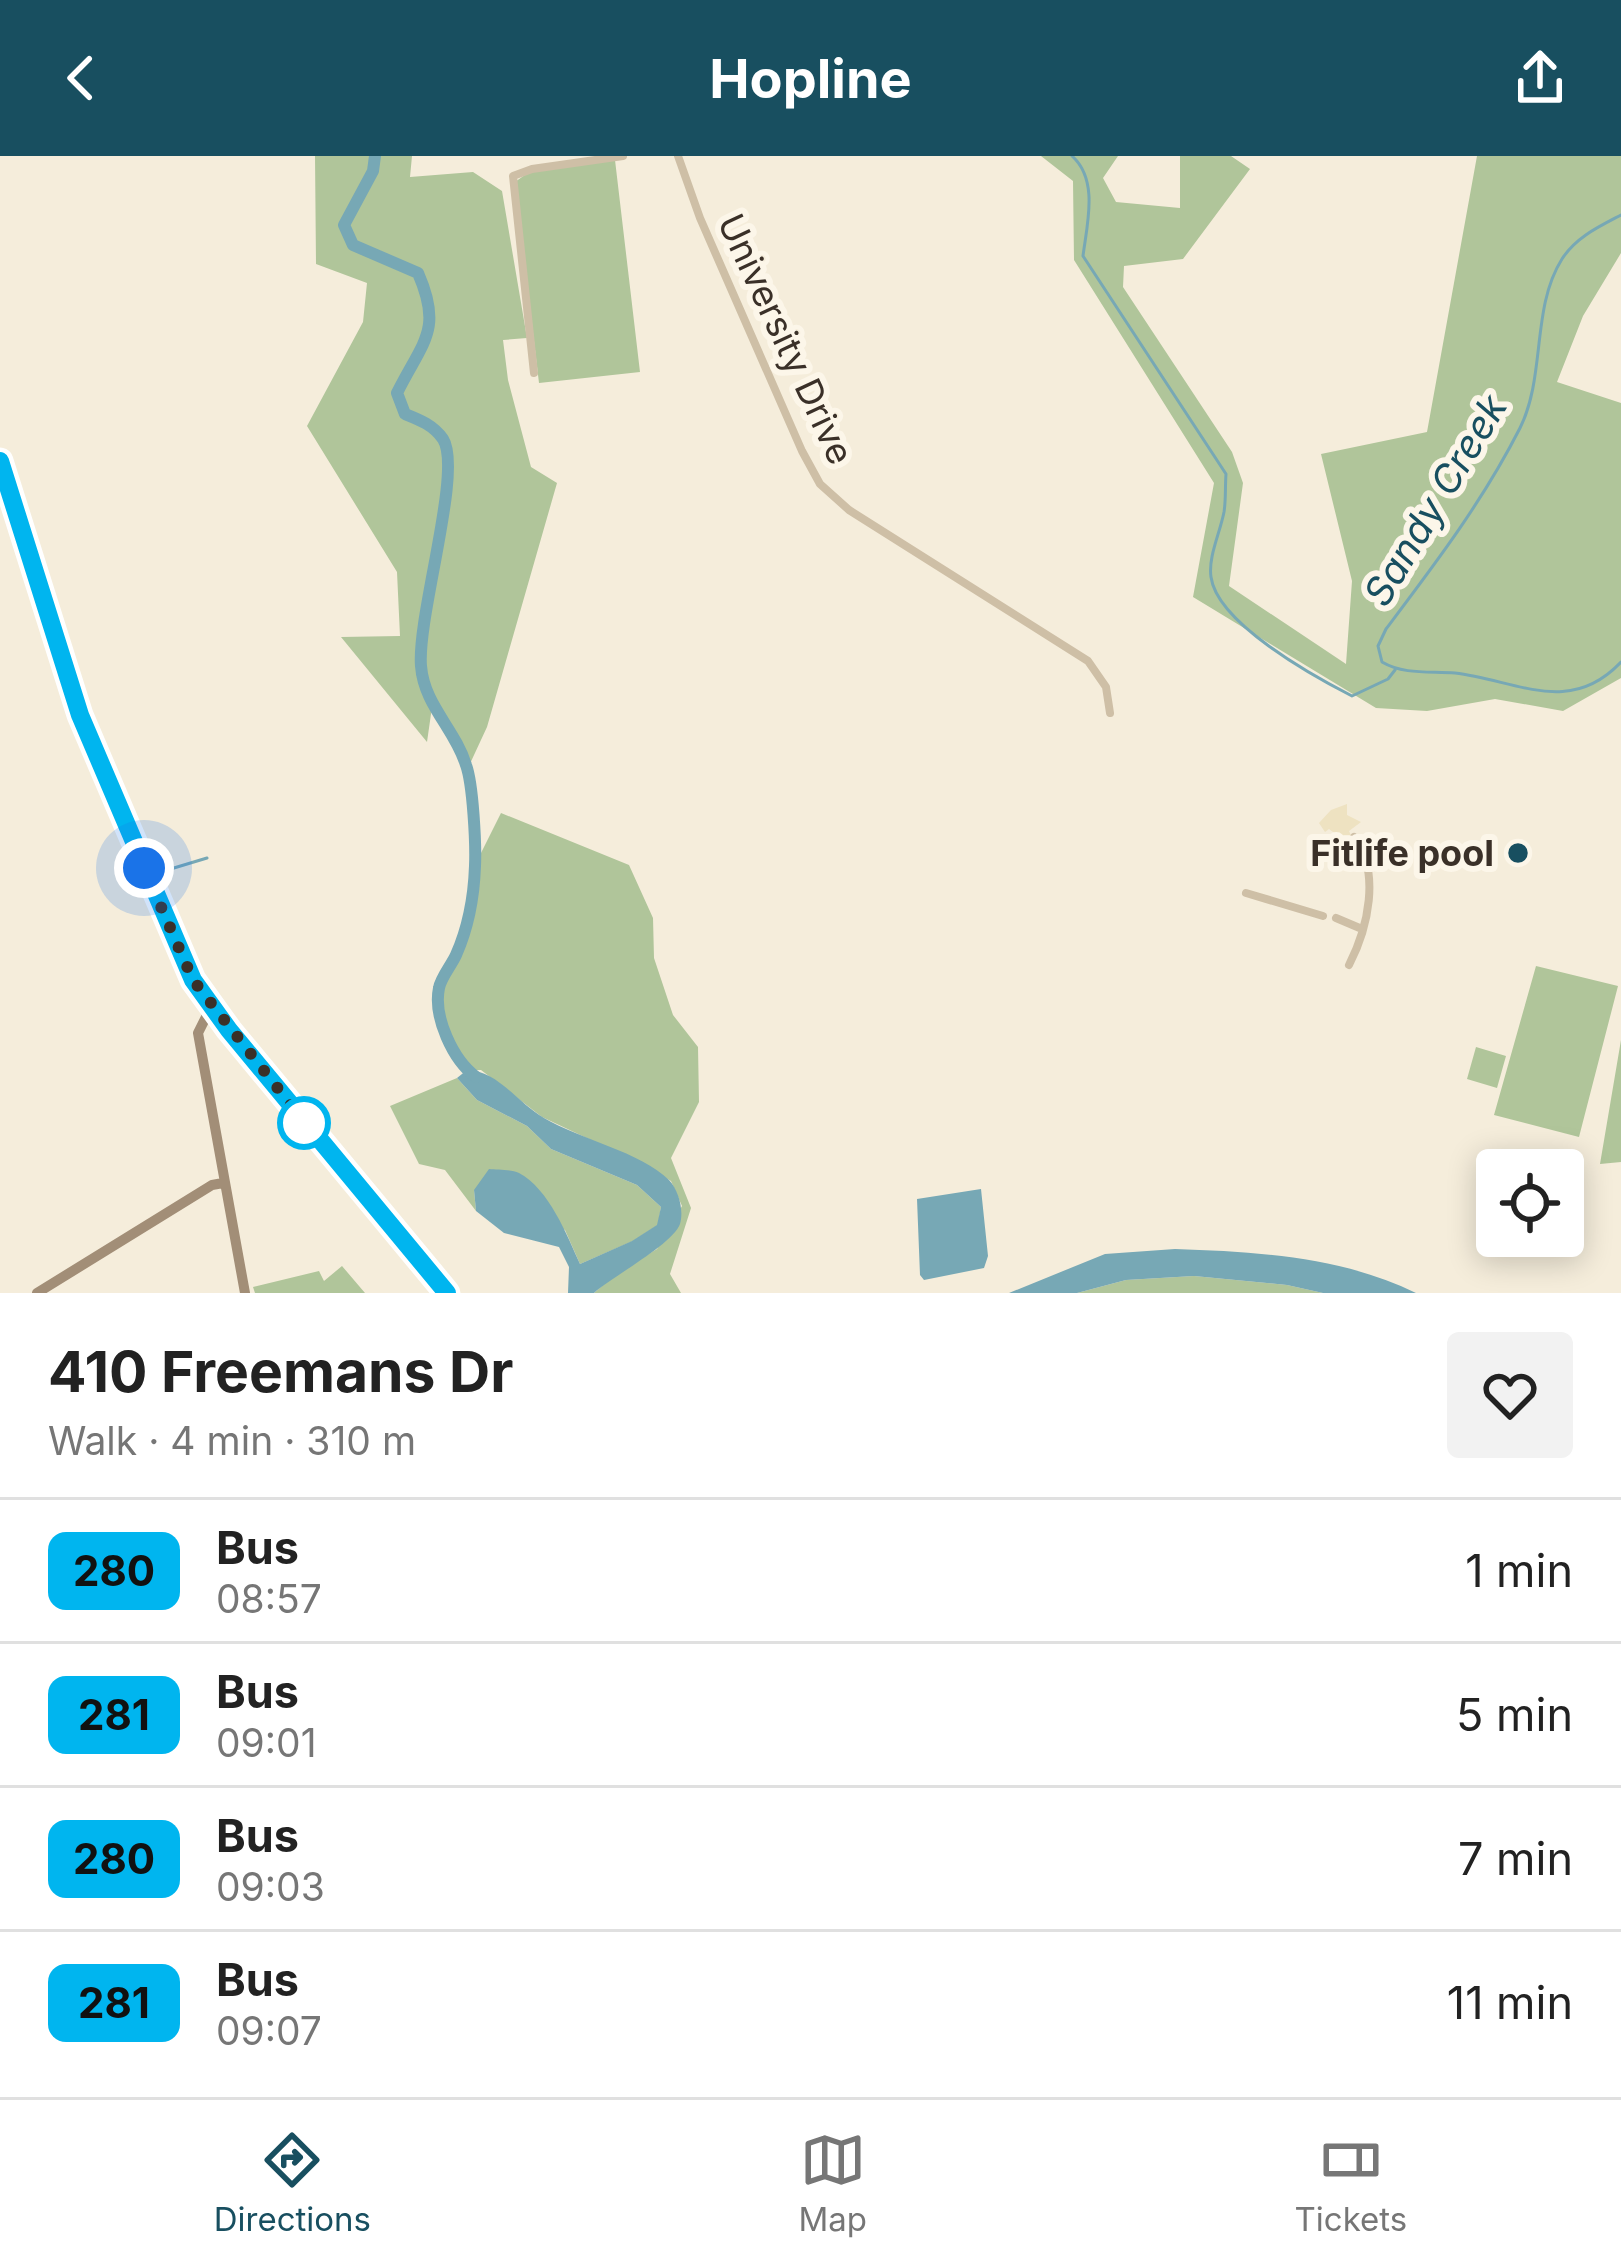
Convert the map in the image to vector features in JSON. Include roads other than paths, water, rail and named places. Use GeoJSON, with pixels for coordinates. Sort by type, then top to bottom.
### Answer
{"type":"FeatureCollection","features":[{"type":"Feature","properties":{"kind":"main road"},"geometry":{"type":"LineString","coordinates":[[0,460],[80,715],[176,945],[215,1012],[448,1293]]}},
{"type":"Feature","properties":{"kind":"main road"},"geometry":{"type":"LineString","coordinates":[[215,1012],[198,1033],[244,1293]]}},
{"type":"Feature","properties":{"kind":"main road"},"geometry":{"type":"LineString","coordinates":[[37,1293],[212,1185],[223,1183]]}},
{"type":"Feature","properties":{"kind":"street"},"geometry":{"type":"LineString","coordinates":[[535,373],[512,181],[517,173],[532,169],[623,156]]}},
{"type":"Feature","properties":{"kind":"street","name":"University Drive"},"geometry":{"type":"LineString","coordinates":[[678,156],[700,218],[820,484],[849,510],[1088,661],[1106,687],[1110,712]]}},
{"type":"Feature","properties":{"kind":"street"},"geometry":{"type":"LineString","coordinates":[[526,157],[532,169]]}},
{"type":"Feature","properties":{"kind":"street"},"geometry":{"type":"LineString","coordinates":[[1348,965],[1360,944],[1370,877],[1364,850],[1354,837]]}},
{"type":"Feature","properties":{"kind":"street"},"geometry":{"type":"LineString","coordinates":[[1246,893],[1323,916]]}},
{"type":"Feature","properties":{"kind":"street"},"geometry":{"type":"LineString","coordinates":[[1336,918],[1362,929]]}},
{"type":"Feature","properties":{"kind":"water"},"geometry":{"type":"Polygon","coordinates":[[[467,1070],[498,1081],[558,1126],[657,1170],[673,1184],[680,1201],[681,1219],[675,1232],[594,1293],[568,1293],[569,1267],[559,1247],[504,1233],[476,1211],[474,1190],[489,1169],[508,1170],[530,1180],[556,1214],[580,1264],[657,1225],[661,1207],[637,1185],[551,1149],[527,1126],[477,1100],[457,1078],[467,1070]]]}},
{"type":"Feature","properties":{"kind":"water"},"geometry":{"type":"Polygon","coordinates":[[[981,1189],[988,1256],[984,1268],[924,1280],[917,1199],[981,1189]]]}},
{"type":"Feature","properties":{"kind":"water"},"geometry":{"type":"Polygon","coordinates":[[[1175,1249],[1268,1254],[1328,1264],[1416,1293],[1323,1293],[1194,1276],[1126,1280],[1077,1293],[1009,1293],[1105,1254],[1175,1249]]]}},
{"type":"Feature","properties":{"kind":"waterway"},"geometry":{"type":"LineString","coordinates":[[375,156],[373,171],[344,225],[353,245],[418,273],[429,308],[427,335],[397,393],[405,414],[435,430],[448,456],[421,666],[428,693],[466,765],[474,814],[472,900],[438,999],[447,1037],[476,1077]]}},
{"type":"Feature","properties":{"kind":"waterway"},"geometry":{"type":"LineString","coordinates":[[1072,156],[1086,177],[1088,190],[1083,256],[1226,474],[1224,512],[1211,569],[1217,595],[1269,646],[1352,696],[1388,679],[1395,670]]}},
{"type":"Feature","properties":{"kind":"waterway","name":"Sandy Creek"},"geometry":{"type":"LineString","coordinates":[[1621,215],[1581,238],[1562,259],[1546,299],[1533,387],[1520,428],[1474,507],[1378,646],[1382,662],[1399,669],[1455,673],[1541,691],[1582,688],[1621,662]]}},
{"type":"Feature","properties":{"kind":"waterway"},"geometry":{"type":"LineString","coordinates":[[154,874],[207,858]]}},
{"type":"Feature","properties":{"kind":"waterway"},"geometry":{"type":"LineString","coordinates":[[125,884],[142,879]]}},
{"type":"Feature","properties":{"kind":"place","name":"Fitlife pool"},"geometry":{"type":"Point","coordinates":[1518,853]}}]}
